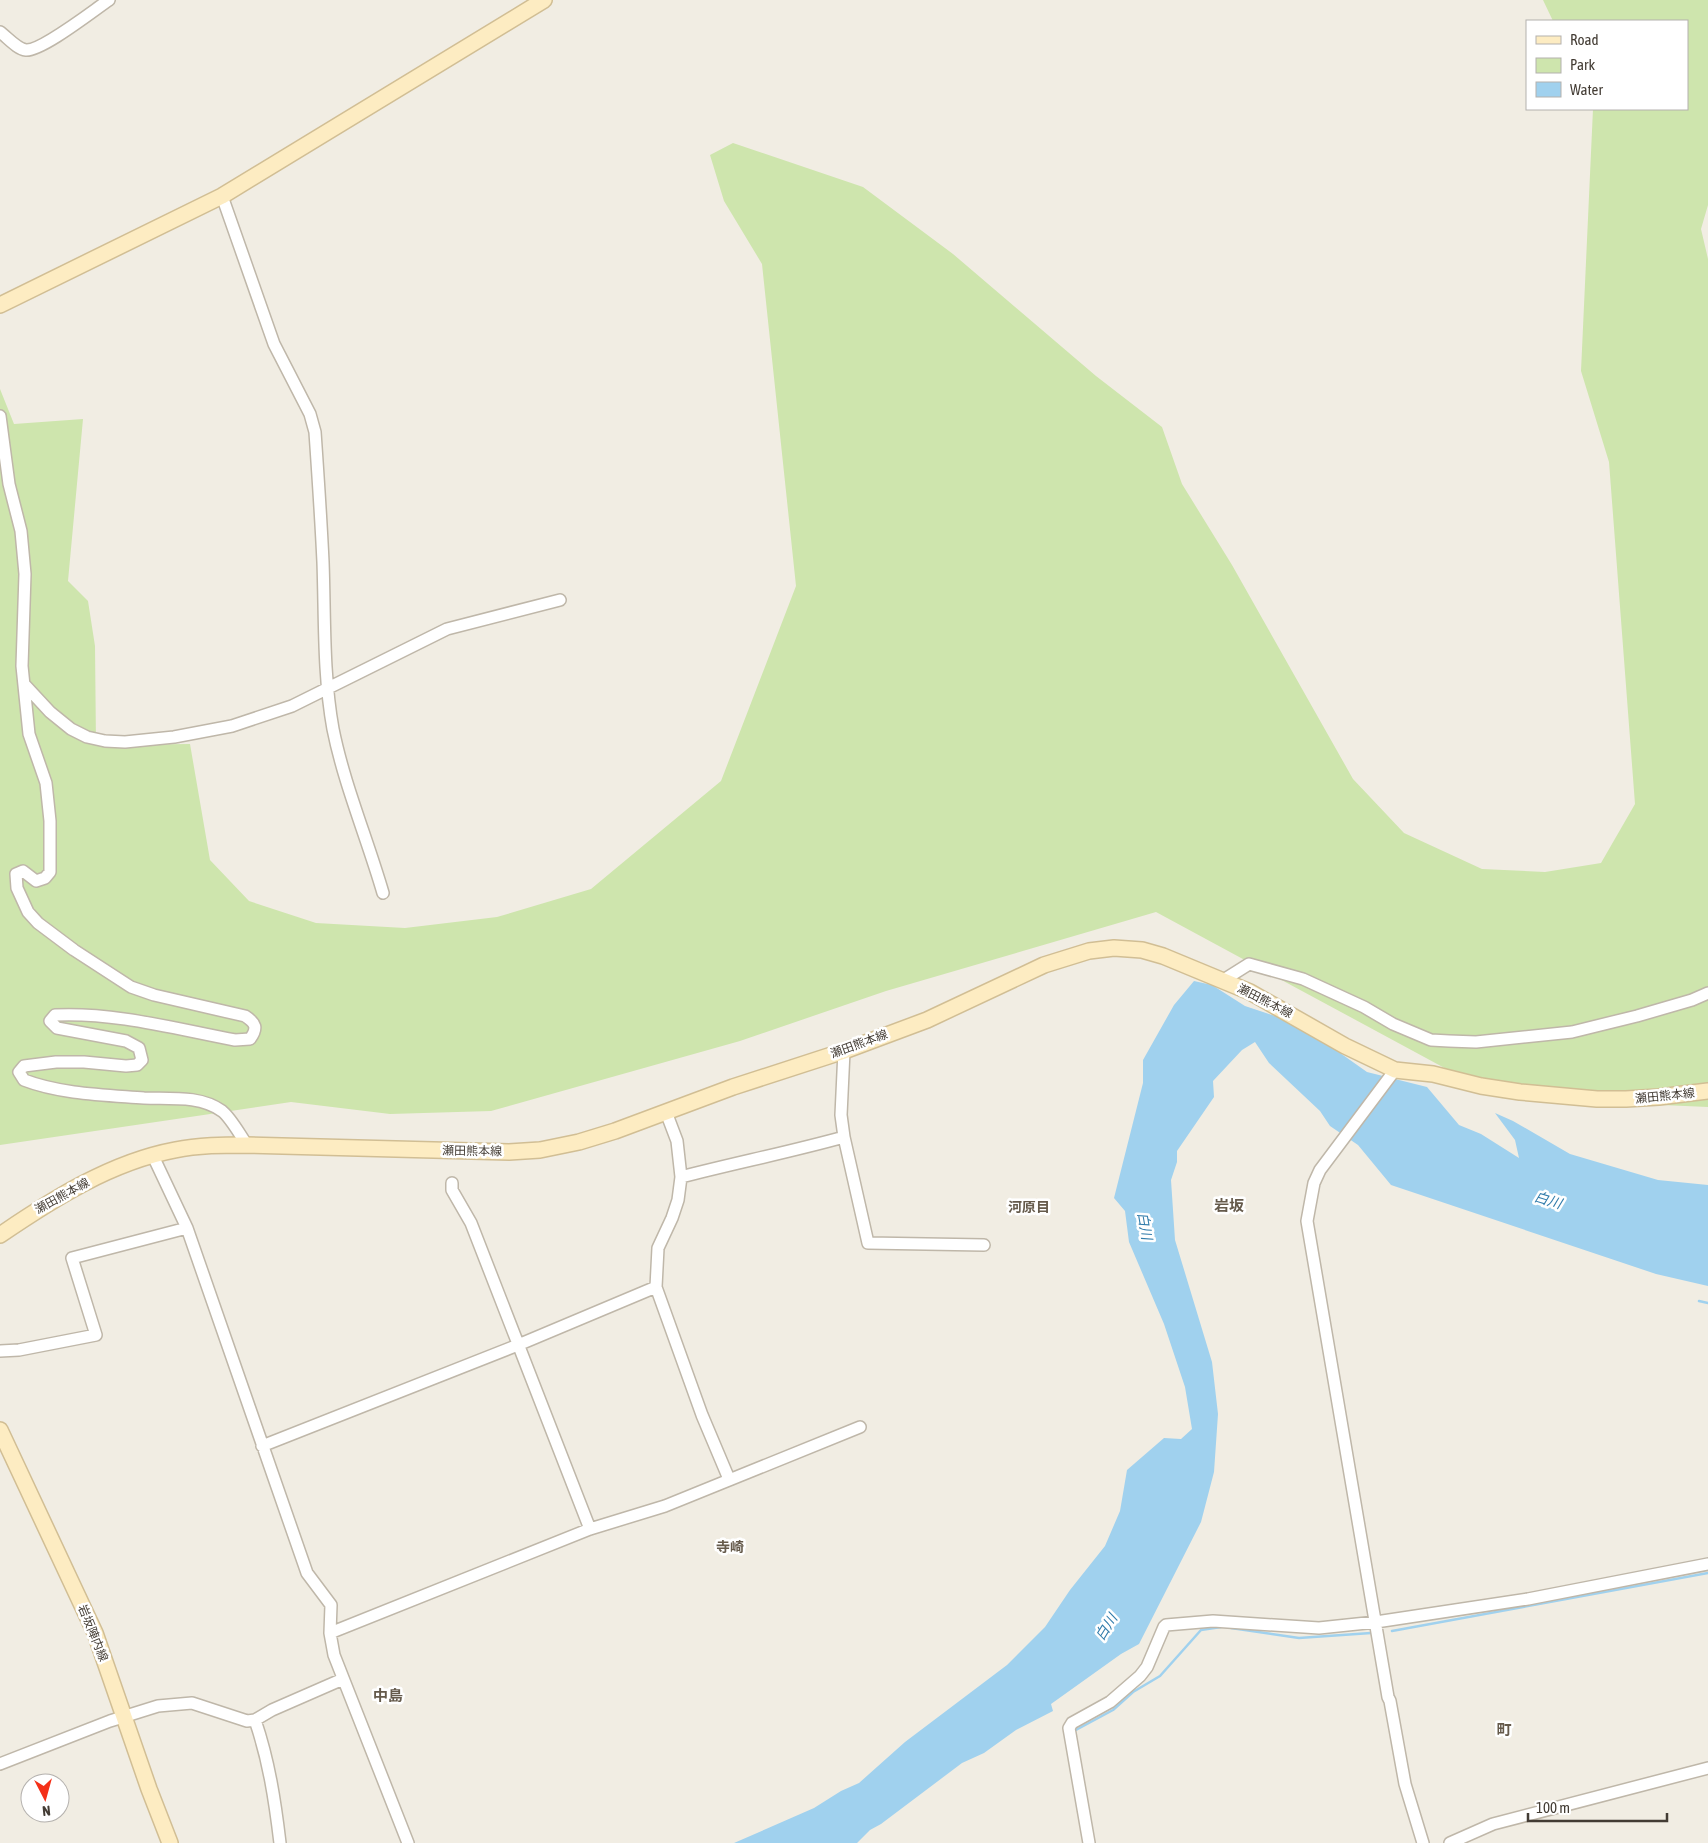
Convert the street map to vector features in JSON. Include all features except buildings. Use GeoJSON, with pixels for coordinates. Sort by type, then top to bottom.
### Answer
{"type":"FeatureCollection","features":[{"type":"Feature","properties":{"kind":"main road"},"geometry":{"type":"LineString","coordinates":[[0,305],[222,196],[544,0]]}},
{"type":"Feature","properties":{"kind":"main road","name":"瀬田熊本線"},"geometry":{"type":"LineString","coordinates":[[0,1235],[68,1192],[129,1162],[174,1150],[209,1145],[247,1145],[470,1152],[540,1150],[579,1142],[606,1134],[733,1087],[844,1051],[928,1020],[1036,969],[1089,950],[1114,948],[1142,950],[1163,956],[1250,992],[1393,1073],[1433,1074],[1481,1086],[1520,1092],[1597,1098],[1659,1097],[1708,1091]]}},
{"type":"Feature","properties":{"kind":"main road","name":"岩坂陣内線"},"geometry":{"type":"LineString","coordinates":[[0,1430],[95,1633],[170,1843]]}},
{"type":"Feature","properties":{"kind":"street"},"geometry":{"type":"LineString","coordinates":[[0,32],[23,50],[30,50],[50,41],[109,0]]}},
{"type":"Feature","properties":{"kind":"street"},"geometry":{"type":"LineString","coordinates":[[222,196],[274,344],[310,414],[315,432],[319,482],[324,633],[333,728],[342,766],[383,893]]}},
{"type":"Feature","properties":{"kind":"street"},"geometry":{"type":"LineString","coordinates":[[0,416],[9,484],[21,531],[25,574],[22,666],[29,734],[46,783],[50,821],[50,872],[45,878],[36,881],[23,871],[16,874],[17,888],[28,912],[38,923],[74,950],[131,987],[154,995],[245,1016],[252,1020],[255,1025],[255,1032],[250,1039],[235,1040],[130,1020],[94,1016],[55,1015],[50,1021],[58,1028],[126,1041],[139,1048],[142,1060],[137,1065],[126,1066],[84,1062],[56,1062],[24,1066],[19,1072],[24,1080],[43,1088],[120,1096],[182,1098],[209,1104],[223,1112],[247,1145]]}},
{"type":"Feature","properties":{"kind":"street"},"geometry":{"type":"LineString","coordinates":[[24,684],[50,712],[71,729],[96,739],[126,742],[174,738],[232,726],[292,706],[447,629],[560,600]]}},
{"type":"Feature","properties":{"kind":"street"},"geometry":{"type":"LineString","coordinates":[[1222,981],[1248,964],[1287,974],[1304,979],[1393,1024],[1431,1040],[1449,1042],[1476,1042],[1572,1032],[1637,1016],[1692,1000],[1708,993]]}},
{"type":"Feature","properties":{"kind":"street"},"geometry":{"type":"LineString","coordinates":[[844,1051],[841,1115],[844,1137],[868,1243],[984,1244]]}},
{"type":"Feature","properties":{"kind":"street"},"geometry":{"type":"LineString","coordinates":[[1393,1073],[1320,1170],[1314,1183],[1307,1221],[1405,1784],[1423,1843]]}},
{"type":"Feature","properties":{"kind":"street"},"geometry":{"type":"LineString","coordinates":[[666,1112],[677,1141],[681,1177],[678,1200],[658,1248],[656,1287],[702,1415],[729,1479]]}},
{"type":"Feature","properties":{"kind":"street"},"geometry":{"type":"LineString","coordinates":[[681,1177],[778,1153],[802,1149],[844,1137]]}},
{"type":"Feature","properties":{"kind":"street"},"geometry":{"type":"LineString","coordinates":[[153,1156],[187,1228],[307,1573],[331,1605],[330,1633],[334,1655],[408,1843]]}},
{"type":"Feature","properties":{"kind":"street"},"geometry":{"type":"LineString","coordinates":[[452,1183],[452,1190],[471,1223],[590,1528]]}},
{"type":"Feature","properties":{"kind":"street"},"geometry":{"type":"LineString","coordinates":[[0,1351],[19,1350],[96,1335],[72,1258],[187,1228]]}},
{"type":"Feature","properties":{"kind":"street"},"geometry":{"type":"LineString","coordinates":[[262,1446],[518,1345],[656,1287]]}},
{"type":"Feature","properties":{"kind":"street"},"geometry":{"type":"LineString","coordinates":[[330,1633],[590,1528],[665,1506],[860,1427]]}},
{"type":"Feature","properties":{"kind":"street"},"geometry":{"type":"LineString","coordinates":[[1089,1843],[1069,1728],[1072,1723],[1110,1702],[1140,1676],[1147,1667],[1164,1627],[1181,1623],[1213,1621],[1319,1628],[1376,1622],[1528,1599],[1708,1564]]}},
{"type":"Feature","properties":{"kind":"street"},"geometry":{"type":"LineString","coordinates":[[0,1764],[158,1706],[192,1703],[247,1721],[255,1720],[272,1710],[343,1679]]}},
{"type":"Feature","properties":{"kind":"street"},"geometry":{"type":"LineString","coordinates":[[255,1720],[265,1750],[272,1781],[280,1843]]}},
{"type":"Feature","properties":{"kind":"street"},"geometry":{"type":"LineString","coordinates":[[1450,1843],[1493,1824],[1708,1768]]}},
{"type":"Feature","properties":{"kind":"green space"},"geometry":{"type":"Polygon","coordinates":[[[1543,0],[1708,0],[1708,205],[1701,229],[1708,259],[1708,1107],[1500,1098],[1156,912],[886,991],[740,1041],[491,1111],[390,1114],[291,1102],[0,1145],[0,389],[14,424],[83,419],[68,581],[88,601],[95,646],[96,745],[190,744],[210,860],[249,901],[316,923],[405,928],[497,917],[591,889],[721,781],[796,586],[762,264],[724,201],[710,155],[733,143],[863,187],[953,254],[1096,376],[1162,427],[1182,484],[1232,565],[1353,779],[1404,833],[1482,869],[1545,872],[1601,863],[1635,804],[1609,462],[1581,371],[1593,110],[1688,110],[1688,20],[1553,20],[1543,0]]]}},
{"type":"Feature","properties":{"kind":"water","name":"白川"},"geometry":{"type":"Polygon","coordinates":[[[1194,981],[1212,985],[1245,1006],[1299,1024],[1367,1072],[1427,1087],[1459,1125],[1481,1134],[1519,1158],[1515,1140],[1495,1113],[1513,1121],[1570,1154],[1658,1180],[1708,1185],[1708,1286],[1656,1274],[1391,1185],[1358,1145],[1330,1126],[1320,1111],[1269,1063],[1255,1042],[1242,1050],[1213,1081],[1214,1097],[1177,1151],[1177,1162],[1171,1180],[1175,1240],[1212,1362],[1218,1414],[1214,1472],[1201,1522],[1139,1644],[1121,1654],[1051,1704],[1053,1711],[1016,1730],[984,1753],[962,1763],[881,1824],[870,1830],[857,1843],[734,1843],[814,1808],[841,1791],[859,1783],[905,1742],[1007,1665],[1045,1627],[1070,1590],[1105,1546],[1120,1511],[1127,1470],[1164,1438],[1181,1439],[1192,1429],[1185,1387],[1164,1324],[1129,1242],[1125,1211],[1114,1198],[1143,1083],[1143,1060],[1174,1005],[1194,981]]]}},
{"type":"Feature","properties":{"kind":"waterway"},"geometry":{"type":"LineString","coordinates":[[1699,1301],[1708,1303]]}},
{"type":"Feature","properties":{"kind":"waterway"},"geometry":{"type":"LineString","coordinates":[[1392,1631],[1708,1573]]}},
{"type":"Feature","properties":{"kind":"waterway"},"geometry":{"type":"LineString","coordinates":[[1074,1731],[1113,1710],[1133,1692],[1160,1676],[1201,1630],[1221,1627]]}},
{"type":"Feature","properties":{"kind":"waterway"},"geometry":{"type":"LineString","coordinates":[[1231,1628],[1299,1638],[1371,1633]]}},
{"type":"Feature","properties":{"kind":"district","name":"岩坂"},"geometry":{"type":"Point","coordinates":[1229,1206]}},
{"type":"Feature","properties":{"kind":"district","name":"河原目"},"geometry":{"type":"Point","coordinates":[1029,1207]}},
{"type":"Feature","properties":{"kind":"district","name":"寺崎"},"geometry":{"type":"Point","coordinates":[730,1547]}},
{"type":"Feature","properties":{"kind":"district","name":"中島"},"geometry":{"type":"Point","coordinates":[388,1696]}},
{"type":"Feature","properties":{"kind":"district","name":"町"},"geometry":{"type":"Point","coordinates":[1504,1730]}}]}
